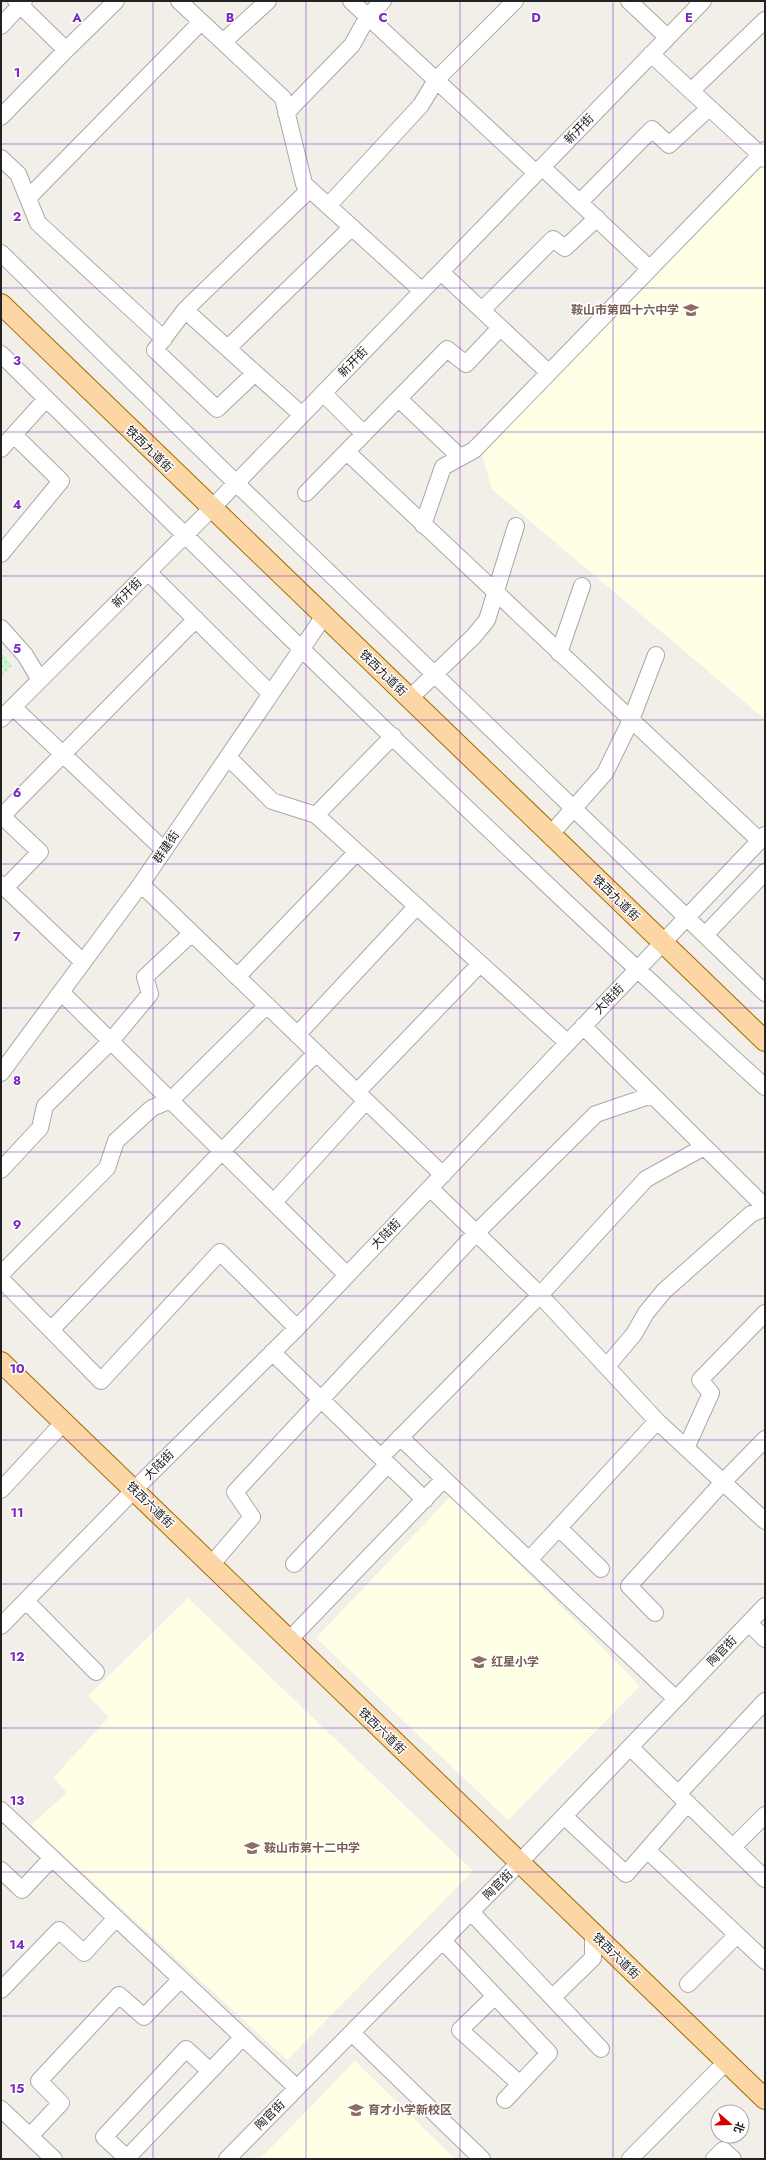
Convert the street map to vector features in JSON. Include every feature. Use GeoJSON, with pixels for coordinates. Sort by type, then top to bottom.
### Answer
{"type":"FeatureCollection","features":[{"type":"Feature","properties":{"kind":"main road","name":"铁西九道街"},"geometry":{"type":"LineString","coordinates":[[1,304],[211,509],[324,616],[765,1042]]}},
{"type":"Feature","properties":{"kind":"main road","name":"铁西六道街"},"geometry":{"type":"LineString","coordinates":[[4,1370],[64,1422],[765,2099]]}},
{"type":"Feature","properties":{"kind":"street"},"geometry":{"type":"LineString","coordinates":[[1,117],[116,1]]}},
{"type":"Feature","properties":{"kind":"street"},"geometry":{"type":"LineString","coordinates":[[179,1],[282,98],[304,184],[422,291]]}},
{"type":"Feature","properties":{"kind":"street"},"geometry":{"type":"LineString","coordinates":[[223,42],[268,1]]}},
{"type":"Feature","properties":{"kind":"street"},"geometry":{"type":"LineString","coordinates":[[352,1],[436,80],[539,170],[580,202],[649,268]]}},
{"type":"Feature","properties":{"kind":"street"},"geometry":{"type":"LineString","coordinates":[[286,113],[352,45],[368,16],[383,1]]}},
{"type":"Feature","properties":{"kind":"street"},"geometry":{"type":"LineString","coordinates":[[328,206],[421,105],[436,80],[514,1]]}},
{"type":"Feature","properties":{"kind":"street"},"geometry":{"type":"LineString","coordinates":[[629,1],[668,37]]}},
{"type":"Feature","properties":{"kind":"street","name":"新开街"},"geometry":{"type":"LineString","coordinates":[[1,720],[211,509],[702,1]]}},
{"type":"Feature","properties":{"kind":"street"},"geometry":{"type":"LineString","coordinates":[[1,26],[20,2],[66,50]]}},
{"type":"Feature","properties":{"kind":"street"},"geometry":{"type":"LineString","coordinates":[[691,91],[765,20]]}},
{"type":"Feature","properties":{"kind":"street"},"geometry":{"type":"LineString","coordinates":[[28,198],[201,22]]}},
{"type":"Feature","properties":{"kind":"street"},"geometry":{"type":"LineString","coordinates":[[423,525],[443,467],[474,450],[649,268],[763,155],[709,108],[651,54]]}},
{"type":"Feature","properties":{"kind":"street"},"geometry":{"type":"LineString","coordinates":[[580,202],[652,129],[669,145],[709,108]]}},
{"type":"Feature","properties":{"kind":"street"},"geometry":{"type":"LineString","coordinates":[[1,158],[18,174],[38,223],[164,338]]}},
{"type":"Feature","properties":{"kind":"street"},"geometry":{"type":"LineString","coordinates":[[255,373],[217,409],[155,350],[185,310],[310,189]]}},
{"type":"Feature","properties":{"kind":"street"},"geometry":{"type":"LineString","coordinates":[[482,310],[553,239],[566,248],[597,218]]}},
{"type":"Feature","properties":{"kind":"street"},"geometry":{"type":"LineString","coordinates":[[228,348],[352,227]]}},
{"type":"Feature","properties":{"kind":"street"},"geometry":{"type":"LineString","coordinates":[[1,253],[236,483],[765,993]]}},
{"type":"Feature","properties":{"kind":"street"},"geometry":{"type":"LineString","coordinates":[[441,272],[548,372]]}},
{"type":"Feature","properties":{"kind":"street"},"geometry":{"type":"LineString","coordinates":[[185,310],[302,415]]}},
{"type":"Feature","properties":{"kind":"street"},"geometry":{"type":"LineString","coordinates":[[306,493],[448,350],[466,364],[500,328]]}},
{"type":"Feature","properties":{"kind":"street"},"geometry":{"type":"LineString","coordinates":[[1,354],[185,535],[393,736],[637,970],[765,1087]]}},
{"type":"Feature","properties":{"kind":"street"},"geometry":{"type":"LineString","coordinates":[[323,393],[364,434]]}},
{"type":"Feature","properties":{"kind":"street"},"geometry":{"type":"LineString","coordinates":[[1,449],[46,399]]}},
{"type":"Feature","properties":{"kind":"street"},"geometry":{"type":"LineString","coordinates":[[399,399],[460,457]]}},
{"type":"Feature","properties":{"kind":"street"},"geometry":{"type":"LineString","coordinates":[[1,554],[61,481],[14,435]]}},
{"type":"Feature","properties":{"kind":"street"},"geometry":{"type":"LineString","coordinates":[[347,452],[631,720],[762,838]]}},
{"type":"Feature","properties":{"kind":"street"},"geometry":{"type":"LineString","coordinates":[[409,699],[487,620],[516,526]]}},
{"type":"Feature","properties":{"kind":"street"},"geometry":{"type":"LineString","coordinates":[[148,572],[271,694]]}},
{"type":"Feature","properties":{"kind":"street"},"geometry":{"type":"LineString","coordinates":[[559,653],[582,586]]}},
{"type":"Feature","properties":{"kind":"street","name":"群建街"},"geometry":{"type":"LineString","coordinates":[[1,1073],[141,884],[324,616]]}},
{"type":"Feature","properties":{"kind":"street"},"geometry":{"type":"LineString","coordinates":[[83,962],[3,886],[40,852],[2,816],[64,755],[196,619]]}},
{"type":"Feature","properties":{"kind":"street"},"geometry":{"type":"LineString","coordinates":[[1,628],[25,655],[40,680]]}},
{"type":"Feature","properties":{"kind":"street"},"geometry":{"type":"LineString","coordinates":[[550,835],[605,773],[631,720],[656,655]]}},
{"type":"Feature","properties":{"kind":"street"},"geometry":{"type":"LineString","coordinates":[[13,707],[164,850]]}},
{"type":"Feature","properties":{"kind":"street"},"geometry":{"type":"LineString","coordinates":[[316,814],[393,736]]}},
{"type":"Feature","properties":{"kind":"street"},"geometry":{"type":"LineString","coordinates":[[228,756],[272,801],[316,814],[568,1043]]}},
{"type":"Feature","properties":{"kind":"street","name":"大陆街"},"geometry":{"type":"LineString","coordinates":[[2,1624],[297,1328],[762,838]]}},
{"type":"Feature","properties":{"kind":"street"},"geometry":{"type":"LineString","coordinates":[[237,977],[357,852]]}},
{"type":"Feature","properties":{"kind":"street"},"geometry":{"type":"LineString","coordinates":[[705,935],[765,872]]}},
{"type":"Feature","properties":{"kind":"street"},"geometry":{"type":"LineString","coordinates":[[141,884],[442,1175]]}},
{"type":"Feature","properties":{"kind":"street"},"geometry":{"type":"LineString","coordinates":[[297,1034],[417,906]]}},
{"type":"Feature","properties":{"kind":"street"},"geometry":{"type":"LineString","coordinates":[[1,1170],[40,1128],[45,1106],[111,1041],[150,994],[145,977],[192,933]]}},
{"type":"Feature","properties":{"kind":"street"},"geometry":{"type":"LineString","coordinates":[[274,1202],[362,1097],[480,964]]}},
{"type":"Feature","properties":{"kind":"street"},"geometry":{"type":"LineString","coordinates":[[61,992],[347,1275]]}},
{"type":"Feature","properties":{"kind":"street"},"geometry":{"type":"LineString","coordinates":[[1,1274],[107,1168],[116,1141],[152,1108],[171,1100],[266,1005]]}},
{"type":"Feature","properties":{"kind":"street"},"geometry":{"type":"LineString","coordinates":[[584,1026],[765,1208],[751,1214],[664,1291],[646,1313],[634,1334],[607,1366]]}},
{"type":"Feature","properties":{"kind":"street"},"geometry":{"type":"LineString","coordinates":[[51,1330],[223,1152],[316,1053]]}},
{"type":"Feature","properties":{"kind":"street"},"geometry":{"type":"LineString","coordinates":[[211,1565],[252,1517],[235,1492],[476,1233],[596,1114],[652,1095]]}},
{"type":"Feature","properties":{"kind":"street"},"geometry":{"type":"LineString","coordinates":[[294,1564],[384,1461],[400,1437],[540,1295],[646,1179],[704,1147]]}},
{"type":"Feature","properties":{"kind":"street"},"geometry":{"type":"LineString","coordinates":[[430,1188],[540,1295],[657,1421],[765,1521]]}},
{"type":"Feature","properties":{"kind":"street"},"geometry":{"type":"LineString","coordinates":[[1,1279],[101,1380],[220,1252],[297,1328]]}},
{"type":"Feature","properties":{"kind":"street"},"geometry":{"type":"LineString","coordinates":[[686,1448],[711,1393],[700,1380],[765,1313]]}},
{"type":"Feature","properties":{"kind":"street"},"geometry":{"type":"LineString","coordinates":[[272,1352],[425,1500]]}},
{"type":"Feature","properties":{"kind":"street"},"geometry":{"type":"LineString","coordinates":[[529,1560],[657,1421]]}},
{"type":"Feature","properties":{"kind":"street"},"geometry":{"type":"LineString","coordinates":[[1,1490],[64,1422]]}},
{"type":"Feature","properties":{"kind":"street"},"geometry":{"type":"LineString","coordinates":[[400,1437],[676,1699]]}},
{"type":"Feature","properties":{"kind":"street"},"geometry":{"type":"LineString","coordinates":[[655,1614],[629,1586],[723,1482],[765,1439]]}},
{"type":"Feature","properties":{"kind":"street"},"geometry":{"type":"LineString","coordinates":[[289,1640],[444,1479]]}},
{"type":"Feature","properties":{"kind":"street"},"geometry":{"type":"LineString","coordinates":[[559,1528],[601,1569]]}},
{"type":"Feature","properties":{"kind":"street"},"geometry":{"type":"LineString","coordinates":[[26,1601],[96,1672]]}},
{"type":"Feature","properties":{"kind":"street","name":"陶官街"},"geometry":{"type":"LineString","coordinates":[[227,2159],[519,1863],[765,1606]]}},
{"type":"Feature","properties":{"kind":"street"},"geometry":{"type":"LineString","coordinates":[[749,1623],[765,1639]]}},
{"type":"Feature","properties":{"kind":"street"},"geometry":{"type":"LineString","coordinates":[[564,1816],[626,1874],[647,1850],[683,1798],[765,1702]]}},
{"type":"Feature","properties":{"kind":"street"},"geometry":{"type":"LineString","coordinates":[[630,1747],[765,1879]]}},
{"type":"Feature","properties":{"kind":"street"},"geometry":{"type":"LineString","coordinates":[[1,1810],[297,2088]]}},
{"type":"Feature","properties":{"kind":"street"},"geometry":{"type":"LineString","coordinates":[[733,1847],[765,1815]]}},
{"type":"Feature","properties":{"kind":"street"},"geometry":{"type":"LineString","coordinates":[[647,1850],[765,1961]]}},
{"type":"Feature","properties":{"kind":"street"},"geometry":{"type":"LineString","coordinates":[[1,1870],[22,1890],[52,1858]]}},
{"type":"Feature","properties":{"kind":"street"},"geometry":{"type":"LineString","coordinates":[[471,1912],[553,1997],[600,2049]]}},
{"type":"Feature","properties":{"kind":"street"},"geometry":{"type":"LineString","coordinates":[[1,1990],[59,1930],[84,1953],[116,1918]]}},
{"type":"Feature","properties":{"kind":"street"},"geometry":{"type":"LineString","coordinates":[[553,1997],[593,1958],[593,1934]]}},
{"type":"Feature","properties":{"kind":"street"},"geometry":{"type":"LineString","coordinates":[[688,1984],[737,1935]]}},
{"type":"Feature","properties":{"kind":"street"},"geometry":{"type":"LineString","coordinates":[[443,1941],[549,2053],[505,2100]]}},
{"type":"Feature","properties":{"kind":"street"},"geometry":{"type":"LineString","coordinates":[[30,2136],[61,2103],[39,2081],[119,1995],[144,2017],[181,1979]]}},
{"type":"Feature","properties":{"kind":"street"},"geometry":{"type":"LineString","coordinates":[[495,1996],[460,2030],[520,2084]]}},
{"type":"Feature","properties":{"kind":"street"},"geometry":{"type":"LineString","coordinates":[[352,2033],[482,2159]]}},
{"type":"Feature","properties":{"kind":"street"},"geometry":{"type":"LineString","coordinates":[[210,2071],[186,2049],[104,2137],[127,2159],[243,2037]]}},
{"type":"Feature","properties":{"kind":"street"},"geometry":{"type":"LineString","coordinates":[[630,2159],[726,2062]]}},
{"type":"Feature","properties":{"kind":"street"},"geometry":{"type":"LineString","coordinates":[[1,2109],[54,2159]]}},
{"type":"Feature","properties":{"kind":"street"},"geometry":{"type":"LineString","coordinates":[[714,2159],[723,2150],[733,2159]]}},
{"type":"Feature","properties":{"kind":"shaded area","name":"鞍山市第四十六中学"},"geometry":{"type":"Polygon","coordinates":[[[759,165],[765,170],[765,719],[492,489],[481,451],[759,165]]]}},
{"type":"Feature","properties":{"kind":"shaded area","name":"红星小学"},"geometry":{"type":"Polygon","coordinates":[[[451,1496],[640,1686],[508,1820],[316,1638],[451,1496]]]}},
{"type":"Feature","properties":{"kind":"shaded area","name":"鞍山市第十二中学"},"geometry":{"type":"Polygon","coordinates":[[[188,1598],[473,1871],[287,2060],[31,1825],[67,1793],[54,1777],[109,1717],[88,1696],[188,1598]]]}},
{"type":"Feature","properties":{"kind":"shaded area","name":"育才小学新校区"},"geometry":{"type":"Polygon","coordinates":[[[355,2061],[455,2159],[260,2159],[355,2061]]]}},
{"type":"Feature","properties":{"kind":"green space"},"geometry":{"type":"Polygon","coordinates":[[[1,652],[12,665],[1,677],[1,652]]]}},
{"type":"Feature","properties":{"kind":"place","name":"鞍山市第四十六中学"},"geometry":{"type":"Point","coordinates":[691,310]}},
{"type":"Feature","properties":{"kind":"place","name":"红星小学"},"geometry":{"type":"Point","coordinates":[479,1662]}},
{"type":"Feature","properties":{"kind":"place","name":"鞍山市第十二中学"},"geometry":{"type":"Point","coordinates":[252,1848]}},
{"type":"Feature","properties":{"kind":"place","name":"育才小学新校区"},"geometry":{"type":"Point","coordinates":[356,2110]}}]}
